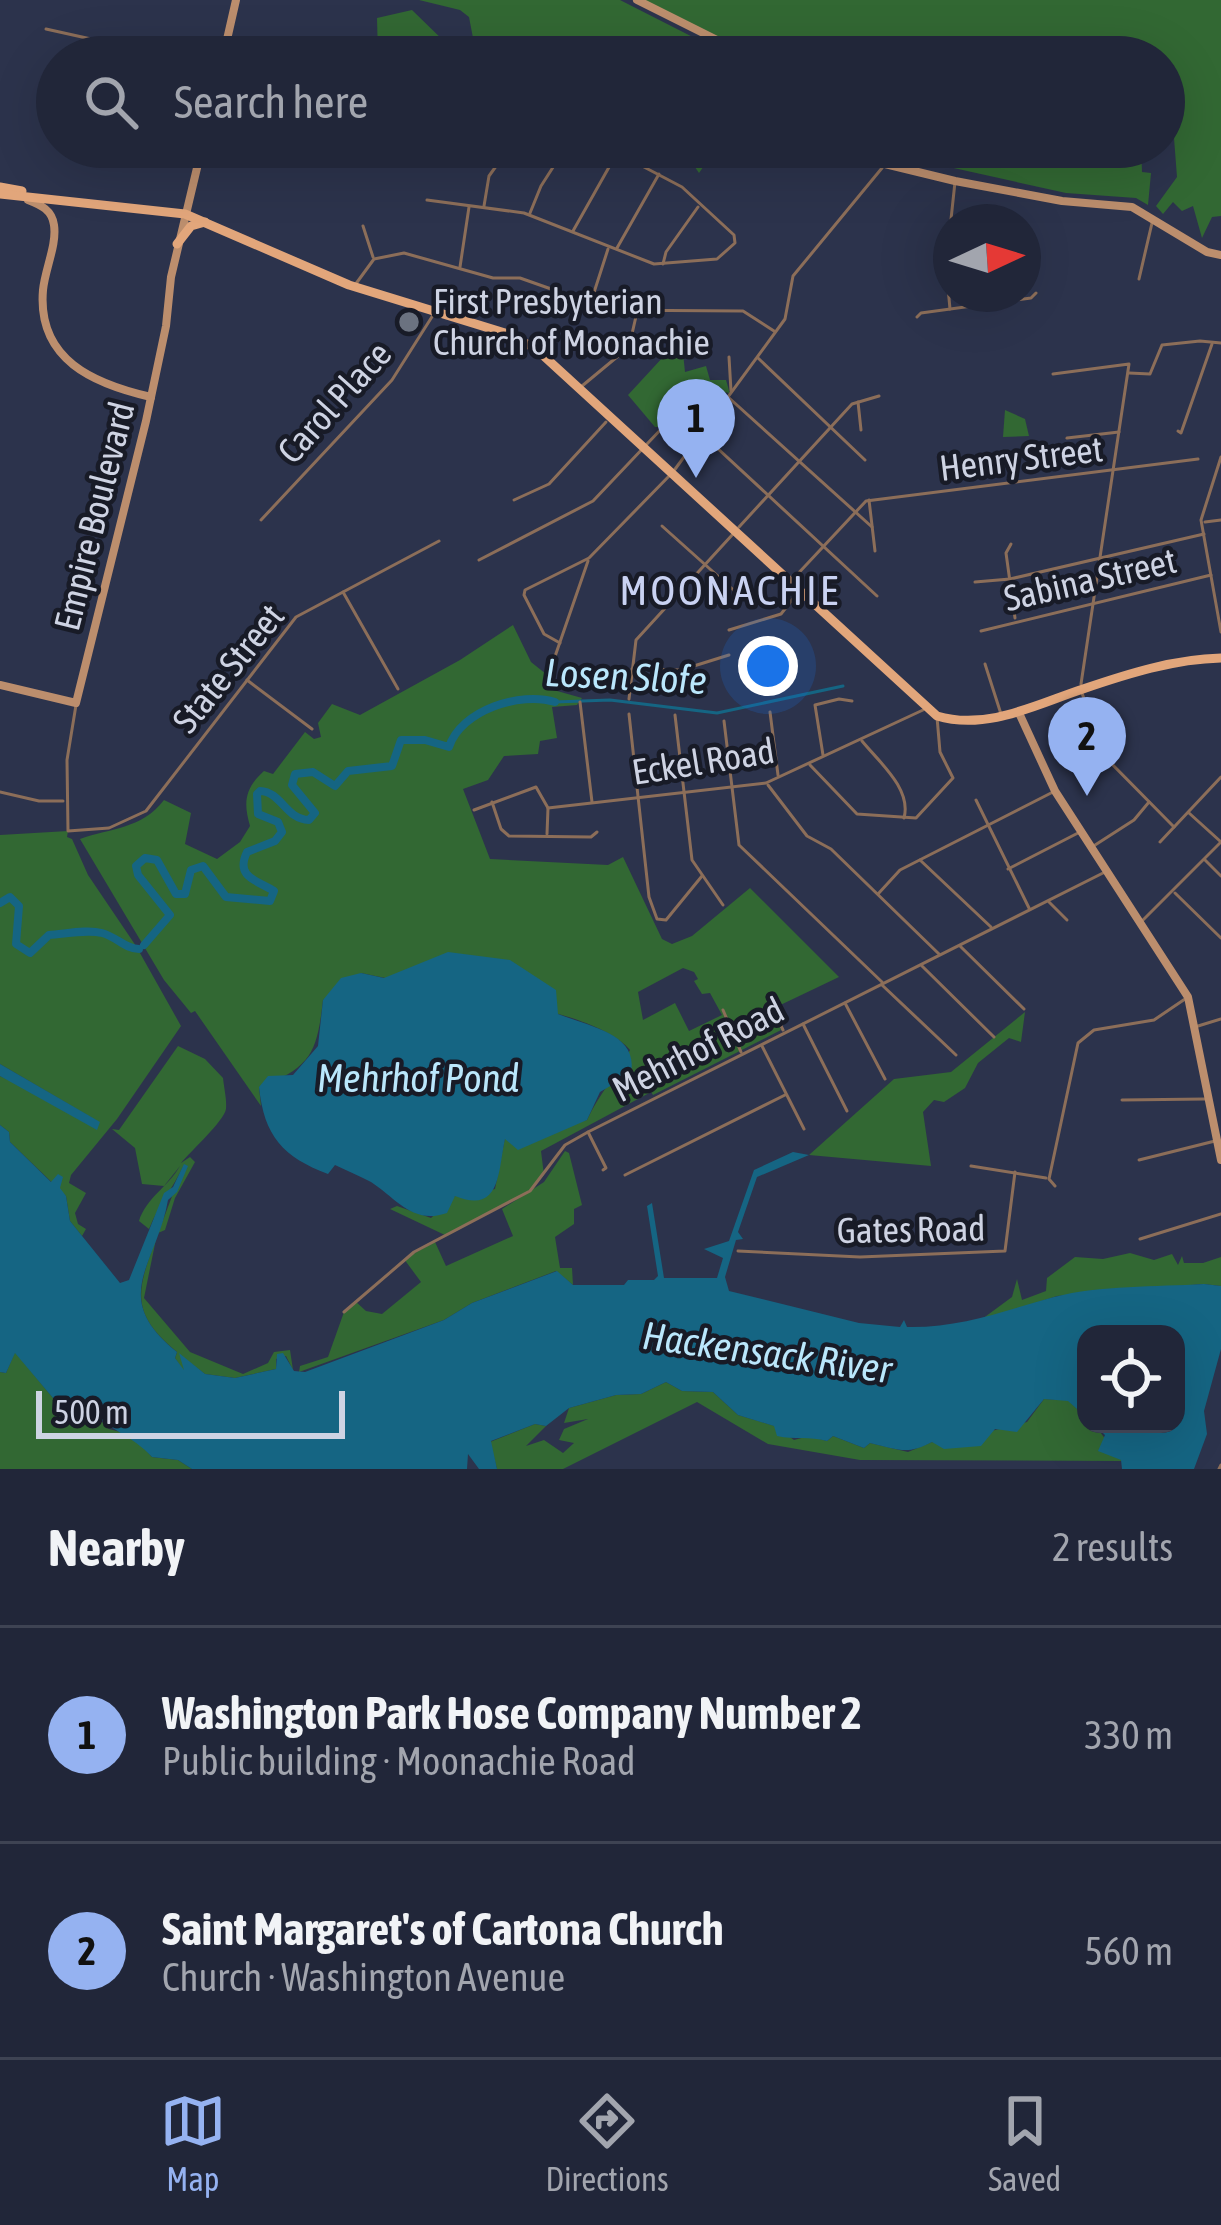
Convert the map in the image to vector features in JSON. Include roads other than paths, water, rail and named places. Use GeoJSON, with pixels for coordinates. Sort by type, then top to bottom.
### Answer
{"type":"FeatureCollection","features":[{"type":"Feature","properties":{"kind":"main road"},"geometry":{"type":"LineString","coordinates":[[0,190],[110,207]]}},
{"type":"Feature","properties":{"kind":"main road"},"geometry":{"type":"LineString","coordinates":[[0,190],[22,197],[184,214],[354,287],[505,333],[535,348],[937,716],[951,720],[1019,713],[1160,665],[1221,658]]}},
{"type":"Feature","properties":{"kind":"main road"},"geometry":{"type":"LineString","coordinates":[[177,244],[191,226],[205,222]]}},
{"type":"Feature","properties":{"kind":"street"},"geometry":{"type":"LineString","coordinates":[[228,36],[236,0]]}},
{"type":"Feature","properties":{"kind":"street"},"geometry":{"type":"LineString","coordinates":[[637,0],[709,36]]}},
{"type":"Feature","properties":{"kind":"street"},"geometry":{"type":"LineString","coordinates":[[46,29],[78,36]]}},
{"type":"Feature","properties":{"kind":"street","name":"Empire Boulevard"},"geometry":{"type":"LineString","coordinates":[[68,831],[69,736],[151,397],[177,244],[196,168]]}},
{"type":"Feature","properties":{"kind":"street"},"geometry":{"type":"LineString","coordinates":[[484,208],[495,168]]}},
{"type":"Feature","properties":{"kind":"street"},"geometry":{"type":"LineString","coordinates":[[529,215],[553,168]]}},
{"type":"Feature","properties":{"kind":"street"},"geometry":{"type":"LineString","coordinates":[[572,233],[608,168]]}},
{"type":"Feature","properties":{"kind":"street"},"geometry":{"type":"LineString","coordinates":[[427,200],[529,215],[648,263],[717,259],[727,254],[736,240],[687,190],[648,168]]}},
{"type":"Feature","properties":{"kind":"street"},"geometry":{"type":"LineString","coordinates":[[560,643],[544,634],[524,592],[593,554],[673,472],[788,313],[794,276],[882,168]]}},
{"type":"Feature","properties":{"kind":"street"},"geometry":{"type":"LineString","coordinates":[[901,168],[1062,201],[1126,205],[1202,250],[1221,255]]}},
{"type":"Feature","properties":{"kind":"street"},"geometry":{"type":"LineString","coordinates":[[616,250],[659,174]]}},
{"type":"Feature","properties":{"kind":"street"},"geometry":{"type":"LineString","coordinates":[[953,204],[955,181]]}},
{"type":"Feature","properties":{"kind":"street"},"geometry":{"type":"LineString","coordinates":[[22,197],[45,208],[53,221],[43,299],[57,347],[96,382],[151,397]]}},
{"type":"Feature","properties":{"kind":"street"},"geometry":{"type":"LineString","coordinates":[[664,264],[666,252],[699,205]]}},
{"type":"Feature","properties":{"kind":"street"},"geometry":{"type":"LineString","coordinates":[[460,269],[469,206]]}},
{"type":"Feature","properties":{"kind":"street"},"geometry":{"type":"LineString","coordinates":[[1139,279],[1155,219]]}},
{"type":"Feature","properties":{"kind":"street"},"geometry":{"type":"LineString","coordinates":[[364,226],[374,259]]}},
{"type":"Feature","properties":{"kind":"street"},"geometry":{"type":"LineString","coordinates":[[589,309],[608,247]]}},
{"type":"Feature","properties":{"kind":"street"},"geometry":{"type":"LineString","coordinates":[[354,287],[374,259],[404,253],[493,278],[520,278],[589,309],[743,310],[776,332]]}},
{"type":"Feature","properties":{"kind":"street","name":"Carol Place"},"geometry":{"type":"LineString","coordinates":[[261,520],[394,377],[435,310]]}},
{"type":"Feature","properties":{"kind":"street"},"geometry":{"type":"LineString","coordinates":[[581,387],[625,352],[635,336],[637,310]]}},
{"type":"Feature","properties":{"kind":"street"},"geometry":{"type":"LineString","coordinates":[[916,317],[933,311]]}},
{"type":"Feature","properties":{"kind":"street"},"geometry":{"type":"LineString","coordinates":[[1178,431],[1181,433],[1212,342]]}},
{"type":"Feature","properties":{"kind":"street"},"geometry":{"type":"LineString","coordinates":[[1127,373],[1150,374],[1156,351],[1165,344],[1221,343]]}},
{"type":"Feature","properties":{"kind":"street"},"geometry":{"type":"LineString","coordinates":[[729,357],[729,395],[872,527]]}},
{"type":"Feature","properties":{"kind":"street"},"geometry":{"type":"LineString","coordinates":[[757,357],[865,460]]}},
{"type":"Feature","properties":{"kind":"street"},"geometry":{"type":"LineString","coordinates":[[1053,374],[1129,364],[1081,689],[1104,756],[1174,826]]}},
{"type":"Feature","properties":{"kind":"street"},"geometry":{"type":"LineString","coordinates":[[629,699],[632,651],[640,634],[858,399],[879,396]]}},
{"type":"Feature","properties":{"kind":"street"},"geometry":{"type":"LineString","coordinates":[[858,399],[861,430]]}},
{"type":"Feature","properties":{"kind":"street"},"geometry":{"type":"LineString","coordinates":[[514,500],[549,484],[612,416]]}},
{"type":"Feature","properties":{"kind":"street"},"geometry":{"type":"LineString","coordinates":[[479,560],[593,501],[665,425]]}},
{"type":"Feature","properties":{"kind":"street"},"geometry":{"type":"LineString","coordinates":[[1067,438],[1119,432]]}},
{"type":"Feature","properties":{"kind":"street"},"geometry":{"type":"LineString","coordinates":[[701,434],[877,596]]}},
{"type":"Feature","properties":{"kind":"street"},"geometry":{"type":"LineString","coordinates":[[1221,457],[1202,523],[1221,632]]}},
{"type":"Feature","properties":{"kind":"street","name":"Henry Street"},"geometry":{"type":"LineString","coordinates":[[869,500],[1198,459]]}},
{"type":"Feature","properties":{"kind":"street"},"geometry":{"type":"LineString","coordinates":[[729,630],[781,614],[823,547],[869,500]]}},
{"type":"Feature","properties":{"kind":"street"},"geometry":{"type":"LineString","coordinates":[[869,500],[875,551]]}},
{"type":"Feature","properties":{"kind":"street"},"geometry":{"type":"LineString","coordinates":[[1202,523],[1221,520]]}},
{"type":"Feature","properties":{"kind":"street"},"geometry":{"type":"LineString","coordinates":[[662,526],[740,595]]}},
{"type":"Feature","properties":{"kind":"street"},"geometry":{"type":"LineString","coordinates":[[975,582],[1010,579],[1204,534]]}},
{"type":"Feature","properties":{"kind":"street","name":"State Street"},"geometry":{"type":"LineString","coordinates":[[68,831],[109,828],[146,811],[296,617],[439,541]]}},
{"type":"Feature","properties":{"kind":"street"},"geometry":{"type":"LineString","coordinates":[[1011,544],[1006,553],[1015,622]]}},
{"type":"Feature","properties":{"kind":"street"},"geometry":{"type":"LineString","coordinates":[[551,668],[593,554]]}},
{"type":"Feature","properties":{"kind":"street","name":"Sabina Street"},"geometry":{"type":"LineString","coordinates":[[981,631],[1211,575]]}},
{"type":"Feature","properties":{"kind":"street"},"geometry":{"type":"LineString","coordinates":[[343,592],[398,689]]}},
{"type":"Feature","properties":{"kind":"street"},"geometry":{"type":"LineString","coordinates":[[631,669],[681,670],[729,656]]}},
{"type":"Feature","properties":{"kind":"street"},"geometry":{"type":"LineString","coordinates":[[985,664],[1002,716]]}},
{"type":"Feature","properties":{"kind":"street"},"geometry":{"type":"LineString","coordinates":[[247,680],[312,729]]}},
{"type":"Feature","properties":{"kind":"street"},"geometry":{"type":"LineString","coordinates":[[0,685],[76,703]]}},
{"type":"Feature","properties":{"kind":"street"},"geometry":{"type":"LineString","coordinates":[[823,757],[815,705],[852,701]]}},
{"type":"Feature","properties":{"kind":"street"},"geometry":{"type":"LineString","coordinates":[[580,702],[592,802]]}},
{"type":"Feature","properties":{"kind":"street","name":"Eckel Road"},"geometry":{"type":"LineString","coordinates":[[548,808],[766,783],[925,709]]}},
{"type":"Feature","properties":{"kind":"street"},"geometry":{"type":"LineString","coordinates":[[770,712],[778,778]]}},
{"type":"Feature","properties":{"kind":"street"},"geometry":{"type":"LineString","coordinates":[[1019,713],[1055,791],[1188,997],[1221,1160]]}},
{"type":"Feature","properties":{"kind":"street"},"geometry":{"type":"LineString","coordinates":[[628,714],[649,897],[659,921],[666,920],[702,876]]}},
{"type":"Feature","properties":{"kind":"street"},"geometry":{"type":"LineString","coordinates":[[675,715],[692,860],[723,905]]}},
{"type":"Feature","properties":{"kind":"street"},"geometry":{"type":"LineString","coordinates":[[809,763],[852,812],[903,819],[920,816],[953,778],[940,752],[937,716]]}},
{"type":"Feature","properties":{"kind":"street"},"geometry":{"type":"LineString","coordinates":[[724,721],[739,845],[956,1054]]}},
{"type":"Feature","properties":{"kind":"street"},"geometry":{"type":"LineString","coordinates":[[860,740],[903,792],[907,807],[903,819]]}},
{"type":"Feature","properties":{"kind":"street"},"geometry":{"type":"LineString","coordinates":[[1160,842],[1221,777]]}},
{"type":"Feature","properties":{"kind":"street"},"geometry":{"type":"LineString","coordinates":[[766,783],[807,836],[831,849],[940,955]]}},
{"type":"Feature","properties":{"kind":"street"},"geometry":{"type":"LineString","coordinates":[[474,810],[533,786],[541,791],[548,808],[548,836]]}},
{"type":"Feature","properties":{"kind":"street"},"geometry":{"type":"LineString","coordinates":[[878,895],[900,870],[1055,791]]}},
{"type":"Feature","properties":{"kind":"street"},"geometry":{"type":"LineString","coordinates":[[0,792],[65,801]]}},
{"type":"Feature","properties":{"kind":"street"},"geometry":{"type":"LineString","coordinates":[[976,800],[1030,909]]}},
{"type":"Feature","properties":{"kind":"street"},"geometry":{"type":"LineString","coordinates":[[492,802],[506,835],[591,837],[597,832]]}},
{"type":"Feature","properties":{"kind":"street"},"geometry":{"type":"LineString","coordinates":[[1090,848],[1134,820],[1149,802]]}},
{"type":"Feature","properties":{"kind":"street"},"geometry":{"type":"LineString","coordinates":[[1139,925],[1221,842],[1188,812]]}},
{"type":"Feature","properties":{"kind":"street"},"geometry":{"type":"LineString","coordinates":[[1008,869],[1080,832]]}},
{"type":"Feature","properties":{"kind":"street"},"geometry":{"type":"LineString","coordinates":[[1204,859],[1221,876]]}},
{"type":"Feature","properties":{"kind":"street"},"geometry":{"type":"LineString","coordinates":[[920,860],[992,929]]}},
{"type":"Feature","properties":{"kind":"street","name":"Mehrhof Road"},"geometry":{"type":"LineString","coordinates":[[344,1312],[414,1252],[530,1191],[565,1145],[1105,873]]}},
{"type":"Feature","properties":{"kind":"street"},"geometry":{"type":"LineString","coordinates":[[1172,891],[1221,938]]}},
{"type":"Feature","properties":{"kind":"street"},"geometry":{"type":"LineString","coordinates":[[1048,901],[1067,920]]}},
{"type":"Feature","properties":{"kind":"street"},"geometry":{"type":"LineString","coordinates":[[959,945],[1024,1009]]}},
{"type":"Feature","properties":{"kind":"street"},"geometry":{"type":"LineString","coordinates":[[920,964],[994,1037]]}},
{"type":"Feature","properties":{"kind":"street"},"geometry":{"type":"LineString","coordinates":[[1048,1179],[1081,1039],[1094,1030],[1154,1020],[1188,997]]}},
{"type":"Feature","properties":{"kind":"street"},"geometry":{"type":"LineString","coordinates":[[844,1002],[885,1079]]}},
{"type":"Feature","properties":{"kind":"street"},"geometry":{"type":"LineString","coordinates":[[723,1010],[742,1054]]}},
{"type":"Feature","properties":{"kind":"street"},"geometry":{"type":"LineString","coordinates":[[775,1013],[784,1032]]}},
{"type":"Feature","properties":{"kind":"street"},"geometry":{"type":"LineString","coordinates":[[1196,1027],[1221,1019]]}},
{"type":"Feature","properties":{"kind":"street"},"geometry":{"type":"LineString","coordinates":[[802,1023],[847,1111]]}},
{"type":"Feature","properties":{"kind":"street"},"geometry":{"type":"LineString","coordinates":[[761,1045],[804,1130]]}},
{"type":"Feature","properties":{"kind":"street"},"geometry":{"type":"LineString","coordinates":[[625,1175],[785,1095]]}},
{"type":"Feature","properties":{"kind":"street"},"geometry":{"type":"LineString","coordinates":[[1122,1100],[1207,1100]]}},
{"type":"Feature","properties":{"kind":"street"},"geometry":{"type":"LineString","coordinates":[[588,1132],[603,1170]]}},
{"type":"Feature","properties":{"kind":"street"},"geometry":{"type":"LineString","coordinates":[[1139,1160],[1216,1141]]}},
{"type":"Feature","properties":{"kind":"street"},"geometry":{"type":"LineString","coordinates":[[971,1166],[1048,1179],[1055,1186]]}},
{"type":"Feature","properties":{"kind":"street","name":"Gates Road"},"geometry":{"type":"LineString","coordinates":[[738,1251],[860,1257],[1005,1251],[1015,1172]]}},
{"type":"Feature","properties":{"kind":"street"},"geometry":{"type":"LineString","coordinates":[[1140,1239],[1221,1214]]}},
{"type":"Feature","properties":{"kind":"water","name":"Mehrhof Pond"},"geometry":{"type":"Polygon","coordinates":[[[448,952],[510,960],[556,990],[558,1014],[616,1037],[631,1057],[631,1071],[625,1089],[612,1085],[600,1092],[587,1120],[518,1150],[505,1139],[489,1195],[481,1200],[455,1196],[447,1213],[424,1216],[335,1165],[328,1174],[288,1152],[271,1132],[259,1087],[268,1076],[293,1075],[318,1046],[323,1000],[341,978],[361,973],[384,978],[448,952]]]}},
{"type":"Feature","properties":{"kind":"water"},"geometry":{"type":"Polygon","coordinates":[[[0,1064],[100,1122],[97,1130],[0,1076],[0,1064]]]}},
{"type":"Feature","properties":{"kind":"water","name":"Hackensack River"},"geometry":{"type":"Polygon","coordinates":[[[0,1125],[9,1132],[10,1142],[51,1182],[58,1174],[63,1177],[60,1188],[70,1221],[120,1283],[129,1280],[164,1193],[173,1187],[184,1164],[188,1166],[177,1192],[168,1200],[141,1297],[145,1314],[177,1352],[175,1358],[184,1370],[179,1353],[205,1374],[235,1378],[276,1369],[277,1354],[283,1353],[294,1371],[305,1372],[557,1271],[573,1285],[654,1280],[658,1276],[647,1206],[652,1203],[664,1278],[717,1278],[723,1258],[704,1249],[729,1241],[754,1170],[793,1152],[809,1155],[757,1177],[738,1232],[743,1239],[736,1240],[725,1277],[729,1291],[859,1323],[900,1327],[904,1320],[907,1327],[927,1327],[1090,1290],[1221,1286],[1221,1349],[1204,1411],[1207,1434],[1194,1469],[1122,1469],[1121,1460],[1098,1451],[1103,1433],[1185,1433],[1185,1325],[1077,1325],[1077,1409],[1068,1401],[1044,1399],[1017,1432],[995,1429],[981,1446],[944,1449],[932,1442],[903,1450],[870,1443],[864,1448],[833,1436],[827,1441],[777,1436],[774,1426],[738,1415],[713,1392],[682,1391],[666,1382],[641,1394],[616,1395],[569,1408],[546,1426],[535,1424],[491,1441],[497,1469],[479,1469],[468,1454],[467,1469],[192,1469],[178,1460],[152,1457],[91,1411],[72,1415],[68,1402],[53,1398],[15,1353],[6,1373],[0,1372],[0,1125]]]}},
{"type":"Feature","properties":{"kind":"waterway","name":"Losen Slofe"},"geometry":{"type":"LineString","coordinates":[[555,702],[610,700],[717,713],[843,686]]}},
{"type":"Feature","properties":{"kind":"waterway","name":"Losen Slofe"},"geometry":{"type":"LineString","coordinates":[[144,945],[170,915],[138,875],[136,866],[145,858],[157,860],[176,894],[185,894],[191,870],[203,866],[226,897],[270,901],[274,891],[249,877],[244,867],[247,852],[275,841],[282,832],[278,822],[258,814],[260,791],[309,820],[315,813],[292,785],[295,774],[313,772],[335,786],[348,771],[392,766],[401,740],[449,747],[466,723],[494,706],[526,699],[555,702]]}},
{"type":"Feature","properties":{"kind":"waterway","name":"Losen Slofe"},"geometry":{"type":"LineString","coordinates":[[0,903],[10,897],[19,906],[16,944],[30,953],[49,935],[83,932],[102,933],[139,949]]}},
{"type":"Feature","properties":{"kind":"place","name":"First Presbyterian Church of Moonachie"},"geometry":{"type":"Point","coordinates":[409,322]}},
{"type":"Feature","properties":{"kind":"place","name":"Washington Park Hose Company Number 2"},"geometry":{"type":"Point","coordinates":[696,478]}},
{"type":"Feature","properties":{"kind":"place","name":"Saint Margaret's of Cartona Church"},"geometry":{"type":"Point","coordinates":[1087,796]}},
{"type":"Feature","properties":{"kind":"district","name":"MOONACHIE"},"geometry":{"type":"Point","coordinates":[730,590]}}]}
